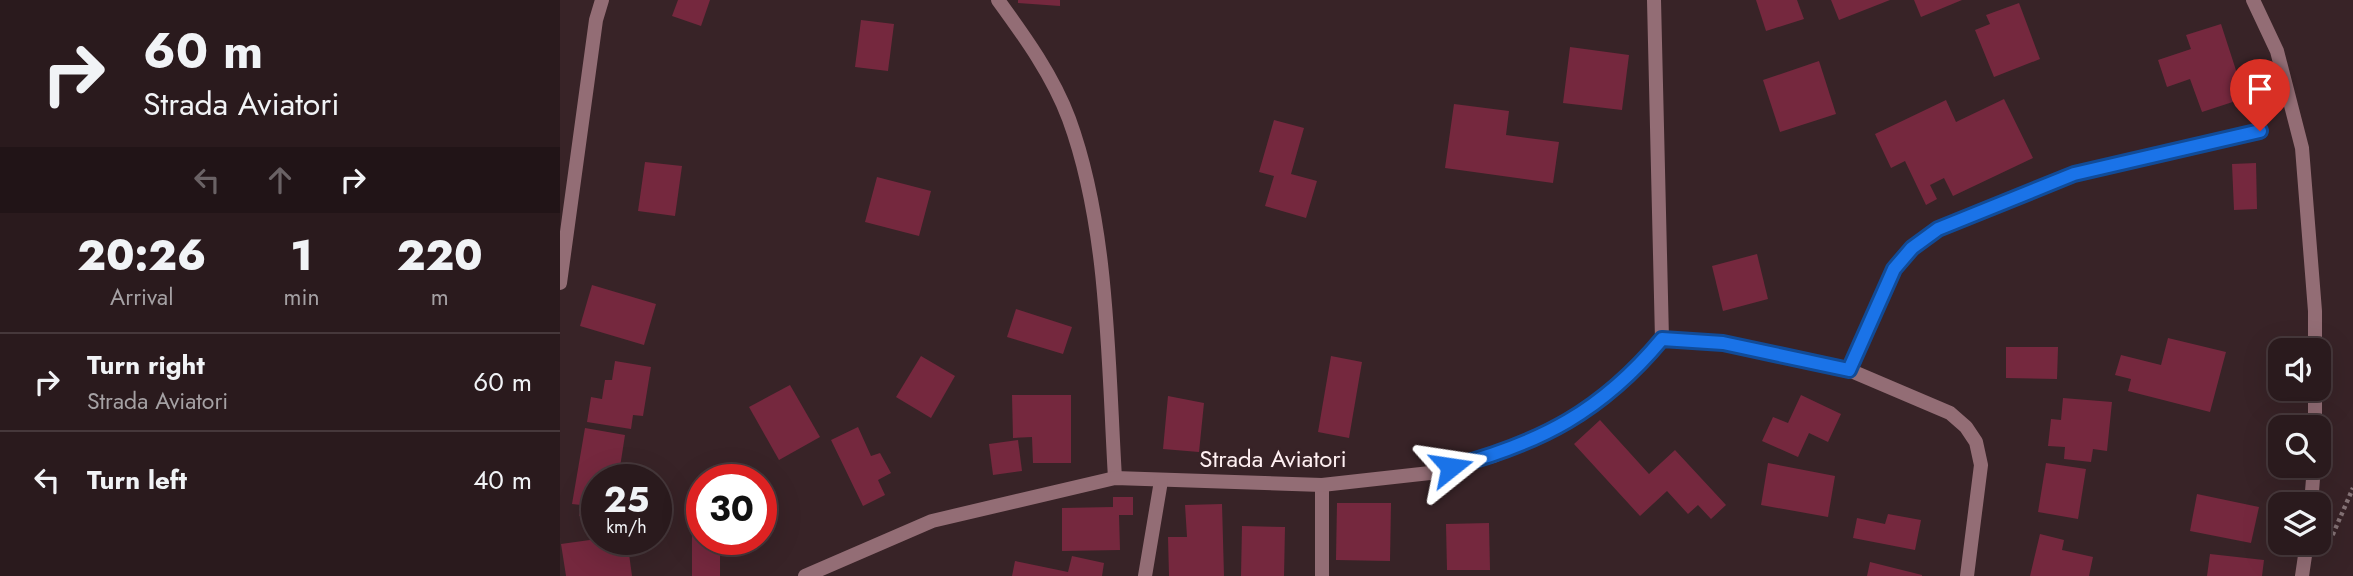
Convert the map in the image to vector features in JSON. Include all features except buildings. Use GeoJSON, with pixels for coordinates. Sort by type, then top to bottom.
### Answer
{"type":"FeatureCollection","features":[{"type":"Feature","properties":{"kind":"street"},"geometry":{"type":"LineString","coordinates":[[560,283],[596,20],[602,0]]}},
{"type":"Feature","properties":{"kind":"street"},"geometry":{"type":"LineString","coordinates":[[998,0],[1036,52],[1069,118],[1092,202],[1106,332],[1115,478]]}},
{"type":"Feature","properties":{"kind":"street"},"geometry":{"type":"LineString","coordinates":[[1654,0],[1662,339],[1723,343],[1849,370],[1950,413],[1966,427],[1976,442],[1981,464],[1967,576]]}},
{"type":"Feature","properties":{"kind":"street"},"geometry":{"type":"LineString","coordinates":[[2253,0],[2277,51],[2302,148],[2315,338]]}},
{"type":"Feature","properties":{"kind":"street"},"geometry":{"type":"LineString","coordinates":[[1849,370],[1894,269],[1912,248],[1938,229],[2074,174],[2260,131]]}},
{"type":"Feature","properties":{"kind":"street","name":"Strada Aviatori"},"geometry":{"type":"LineString","coordinates":[[805,576],[932,522],[1115,478],[1322,485],[1430,473],[1493,456],[1549,432],[1580,415],[1609,394],[1638,367],[1662,339]]}},
{"type":"Feature","properties":{"kind":"street"},"geometry":{"type":"LineString","coordinates":[[1144,576],[1161,481]]}},
{"type":"Feature","properties":{"kind":"street"},"geometry":{"type":"LineString","coordinates":[[1322,485],[1322,576]]}},
{"type":"Feature","properties":{"kind":"street"},"geometry":{"type":"LineString","coordinates":[[2302,576],[2305,555]]}},
{"type":"Feature","properties":{"kind":"path"},"geometry":{"type":"LineString","coordinates":[[2331,536],[2353,488]]}},
{"type":"Feature","properties":{"kind":"route"},"geometry":{"type":"LineString","coordinates":[[1451,467],[1493,456],[1549,432],[1580,415],[1609,394],[1638,367],[1662,339],[1723,343],[1849,370],[1894,269],[1912,248],[1938,229],[2074,174],[2260,131]]}}]}
